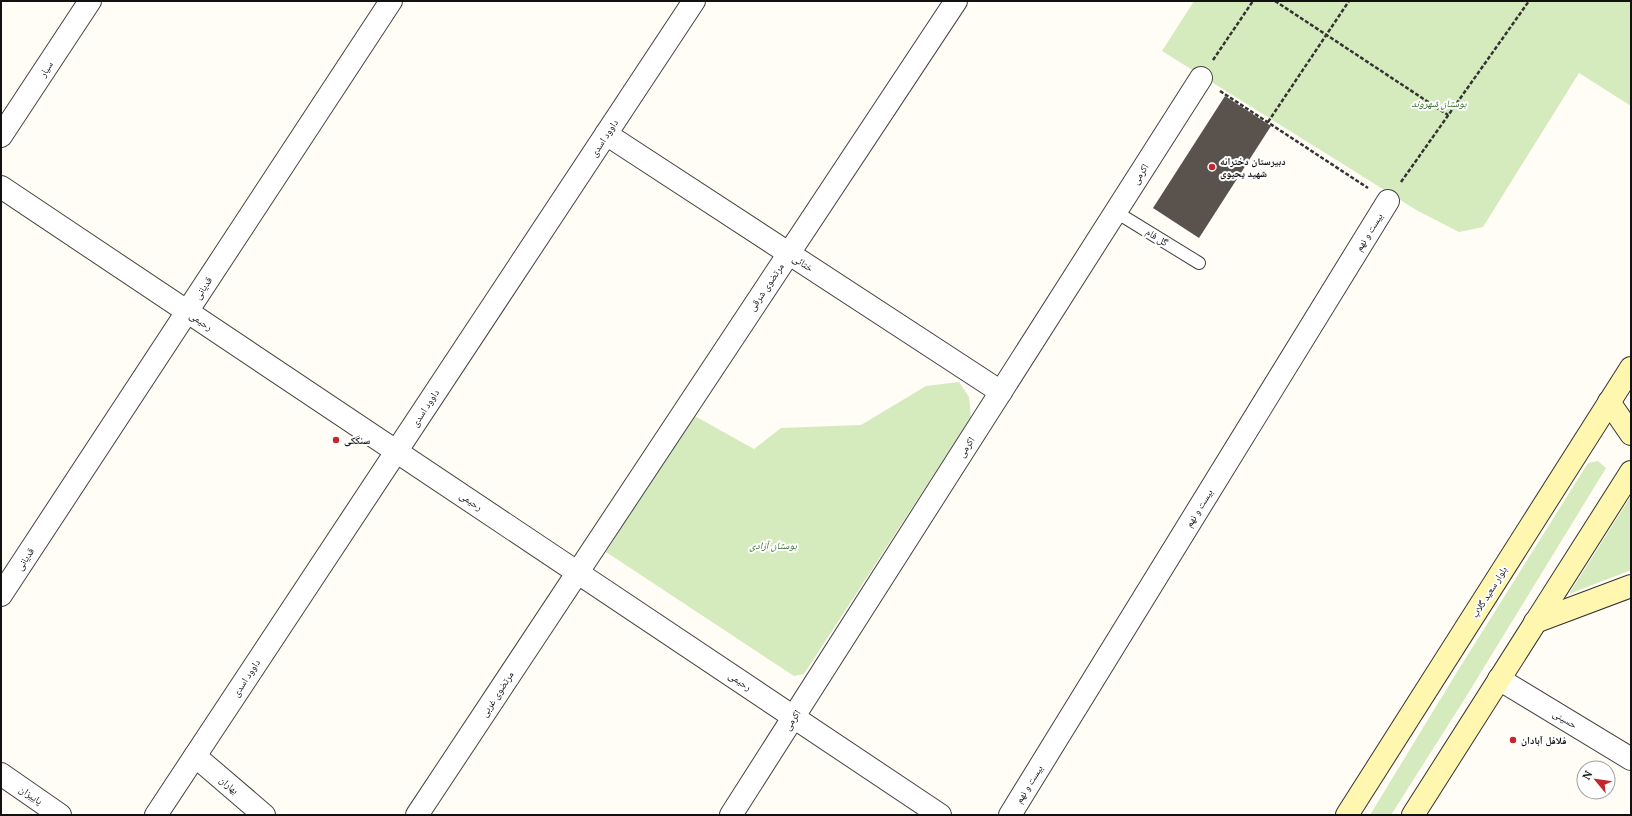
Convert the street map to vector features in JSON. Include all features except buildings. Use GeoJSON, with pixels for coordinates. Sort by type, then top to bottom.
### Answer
{"type":"FeatureCollection","features":[{"type":"Feature","properties":{"kind":"main road","name":"بلوار سعید گلاب"},"geometry":{"type":"LineString","coordinates":[[1347,815],[1631,368]]}},
{"type":"Feature","properties":{"kind":"main road"},"geometry":{"type":"LineString","coordinates":[[1609,402],[1631,406]]}},
{"type":"Feature","properties":{"kind":"main road"},"geometry":{"type":"LineString","coordinates":[[1609,402],[1631,434]]}},
{"type":"Feature","properties":{"kind":"main road"},"geometry":{"type":"LineString","coordinates":[[1412,815],[1631,472]]}},
{"type":"Feature","properties":{"kind":"main road"},"geometry":{"type":"LineString","coordinates":[[1535,622],[1631,586]]}},
{"type":"Feature","properties":{"kind":"street","name":"سیار"},"geometry":{"type":"LineString","coordinates":[[1,136],[90,1]]}},
{"type":"Feature","properties":{"kind":"street","name":"قدیانی"},"geometry":{"type":"LineString","coordinates":[[1,596],[391,1]]}},
{"type":"Feature","properties":{"kind":"street","name":"داوود اسدی"},"geometry":{"type":"LineString","coordinates":[[156,815],[694,1]]}},
{"type":"Feature","properties":{"kind":"street","name":"مرتضوی شرقی"},"geometry":{"type":"LineString","coordinates":[[577,572],[956,1]]}},
{"type":"Feature","properties":{"kind":"street","name":"اکرمی"},"geometry":{"type":"LineString","coordinates":[[731,815],[1201,78]]}},
{"type":"Feature","properties":{"kind":"street","name":"ختائی"},"geometry":{"type":"LineString","coordinates":[[606,134],[1001,392]]}},
{"type":"Feature","properties":{"kind":"street","name":"رحیمی"},"geometry":{"type":"LineString","coordinates":[[1,187],[940,815]]}},
{"type":"Feature","properties":{"kind":"street","name":"بیست و نهم"},"geometry":{"type":"LineString","coordinates":[[1010,815],[1388,201]]}},
{"type":"Feature","properties":{"kind":"street","name":"مرتضوی غربی"},"geometry":{"type":"LineString","coordinates":[[417,815],[577,572]]}},
{"type":"Feature","properties":{"kind":"street","name":"حسینی"},"geometry":{"type":"LineString","coordinates":[[1499,679],[1631,759]]}},
{"type":"Feature","properties":{"kind":"street","name":"بهاران"},"geometry":{"type":"LineString","coordinates":[[195,756],[264,815]]}},
{"type":"Feature","properties":{"kind":"street","name":"پاییزان"},"geometry":{"type":"LineString","coordinates":[[1,774],[60,815]]}},
{"type":"Feature","properties":{"kind":"lane","name":"گل فام"},"geometry":{"type":"LineString","coordinates":[[1116,212],[1199,263]]}},
{"type":"Feature","properties":{"kind":"path"},"geometry":{"type":"LineString","coordinates":[[1253,1],[1201,78],[1388,201],[1529,1]]}},
{"type":"Feature","properties":{"kind":"path"},"geometry":{"type":"LineString","coordinates":[[1275,1],[1449,115]]}},
{"type":"Feature","properties":{"kind":"path"},"geometry":{"type":"LineString","coordinates":[[1268,122],[1349,1]]}},
{"type":"Feature","properties":{"kind":"green space","name":"بوستان شهروند"},"geometry":{"type":"Polygon","coordinates":[[[1194,1],[1631,1],[1631,106],[1579,73],[1483,227],[1459,232],[1418,211],[1162,51],[1194,1]]]}},
{"type":"Feature","properties":{"kind":"green space","name":"بوستان آزادی"},"geometry":{"type":"Polygon","coordinates":[[[959,382],[969,397],[971,417],[804,674],[794,676],[606,552],[693,415],[754,449],[781,428],[861,425],[926,386],[959,382]]]}},
{"type":"Feature","properties":{"kind":"green space"},"geometry":{"type":"Polygon","coordinates":[[[1598,461],[1606,468],[1464,700],[1391,815],[1370,815],[1457,672],[1588,463],[1598,461]]]}},
{"type":"Feature","properties":{"kind":"green space"},"geometry":{"type":"Polygon","coordinates":[[[1631,496],[1631,570],[1569,594],[1631,496]]]}},
{"type":"Feature","properties":{"kind":"place","name":"دبیرستان دخترانه شهید یحیوی"},"geometry":{"type":"Point","coordinates":[1212,167]}},
{"type":"Feature","properties":{"kind":"place","name":"سنگکی"},"geometry":{"type":"Point","coordinates":[336,440]}},
{"type":"Feature","properties":{"kind":"place","name":"فلافل آبادان"},"geometry":{"type":"Point","coordinates":[1513,740]}}]}
